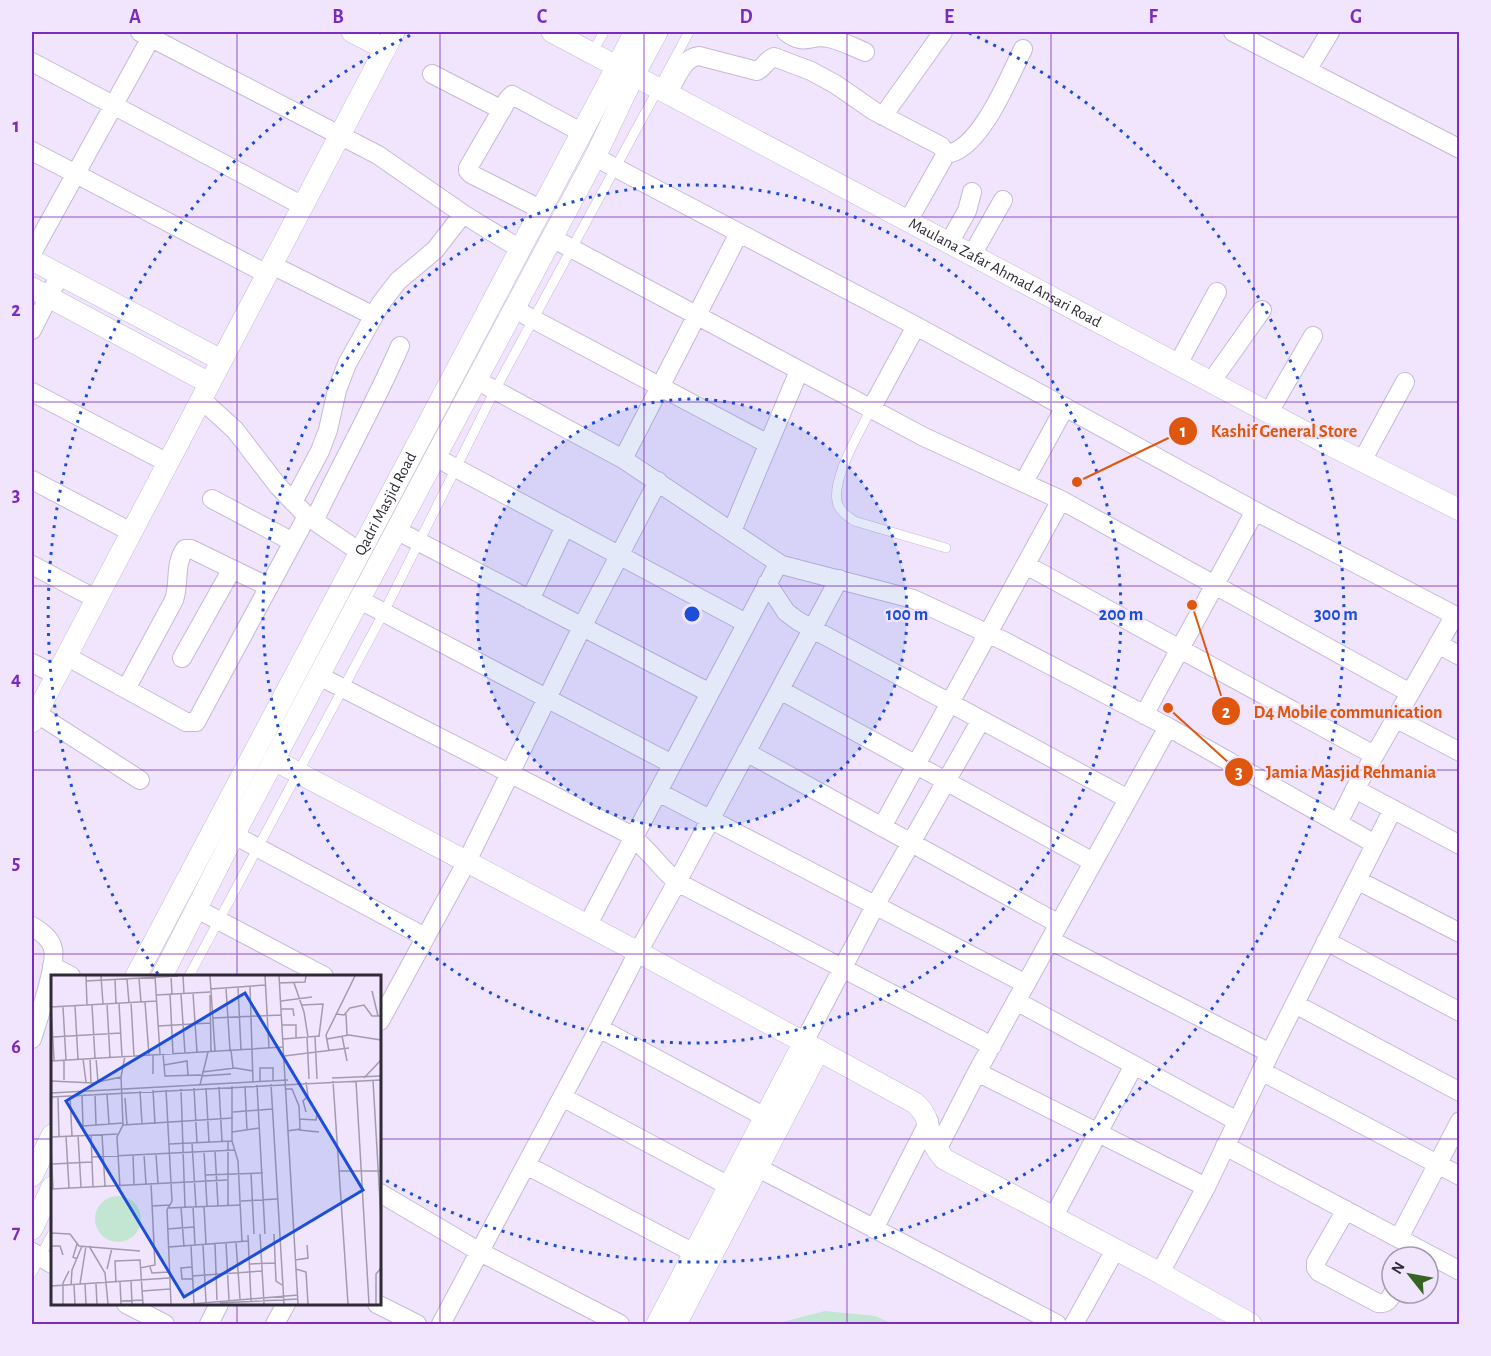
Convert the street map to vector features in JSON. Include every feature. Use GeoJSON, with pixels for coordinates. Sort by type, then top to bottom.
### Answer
{"type":"FeatureCollection","features":[{"type":"Feature","properties":{"kind":"street"},"geometry":{"type":"LineString","coordinates":[[140,780],[34,718],[390,40],[352,32]]}},
{"type":"Feature","properties":{"kind":"street","name":"Maulana Zafar Ahmad Ansari Road"},"geometry":{"type":"LineString","coordinates":[[552,32],[1211,382],[1460,510]]}},
{"type":"Feature","properties":{"kind":"street","name":"Qadri Masjid Road"},"geometry":{"type":"LineString","coordinates":[[163,975],[234,835],[595,157],[625,70],[635,32]]}},
{"type":"Feature","properties":{"kind":"street","name":"Qadri Masjid Road"},"geometry":{"type":"LineString","coordinates":[[137,975],[581,132],[625,70],[657,32]]}},
{"type":"Feature","properties":{"kind":"street"},"geometry":{"type":"LineString","coordinates":[[786,32],[803,40],[827,37],[865,52]]}},
{"type":"Feature","properties":{"kind":"street"},"geometry":{"type":"LineString","coordinates":[[883,116],[943,32]]}},
{"type":"Feature","properties":{"kind":"street"},"geometry":{"type":"LineString","coordinates":[[1233,32],[1460,148]]}},
{"type":"Feature","properties":{"kind":"street"},"geometry":{"type":"LineString","coordinates":[[1307,70],[1330,32]]}},
{"type":"Feature","properties":{"kind":"street"},"geometry":{"type":"LineString","coordinates":[[32,253],[114,105],[148,33],[392,164],[463,214],[520,249]]}},
{"type":"Feature","properties":{"kind":"street"},"geometry":{"type":"LineString","coordinates":[[946,154],[955,153],[972,141],[996,103],[1023,49]]}},
{"type":"Feature","properties":{"kind":"street"},"geometry":{"type":"LineString","coordinates":[[663,91],[693,56],[757,71],[774,57],[811,71],[835,84],[883,116],[913,133],[934,141],[946,154]]}},
{"type":"Feature","properties":{"kind":"street"},"geometry":{"type":"LineString","coordinates":[[32,62],[303,206]]}},
{"type":"Feature","properties":{"kind":"street"},"geometry":{"type":"LineString","coordinates":[[432,74],[502,110]]}},
{"type":"Feature","properties":{"kind":"street"},"geometry":{"type":"LineString","coordinates":[[540,209],[468,171],[510,96],[516,95],[581,132]]}},
{"type":"Feature","properties":{"kind":"street"},"geometry":{"type":"LineString","coordinates":[[32,151],[269,270],[374,316]]}},
{"type":"Feature","properties":{"kind":"street"},"geometry":{"type":"LineString","coordinates":[[908,221],[946,154]]}},
{"type":"Feature","properties":{"kind":"street"},"geometry":{"type":"LineString","coordinates":[[595,157],[916,326],[1255,511],[1457,617],[1438,644],[1395,718],[1338,823]]}},
{"type":"Feature","properties":{"kind":"street"},"geometry":{"type":"LineString","coordinates":[[949,243],[967,211],[972,192]]}},
{"type":"Feature","properties":{"kind":"street"},"geometry":{"type":"LineString","coordinates":[[972,255],[1003,201]]}},
{"type":"Feature","properties":{"kind":"street"},"geometry":{"type":"LineString","coordinates":[[293,501],[320,451],[337,390],[347,364],[374,316],[398,282],[435,250],[463,214]]}},
{"type":"Feature","properties":{"kind":"street"},"geometry":{"type":"LineString","coordinates":[[623,459],[739,234]]}},
{"type":"Feature","properties":{"kind":"street"},"geometry":{"type":"LineString","coordinates":[[552,238],[924,437],[1061,500],[1410,693]]}},
{"type":"Feature","properties":{"kind":"street"},"geometry":{"type":"LineString","coordinates":[[32,260],[221,360]]}},
{"type":"Feature","properties":{"kind":"street"},"geometry":{"type":"LineString","coordinates":[[32,330],[40,293],[59,276]]}},
{"type":"Feature","properties":{"kind":"street"},"geometry":{"type":"LineString","coordinates":[[1178,364],[1217,292]]}},
{"type":"Feature","properties":{"kind":"street"},"geometry":{"type":"LineString","coordinates":[[40,293],[205,391],[278,486],[311,518],[360,552]]}},
{"type":"Feature","properties":{"kind":"street"},"geometry":{"type":"LineString","coordinates":[[514,309],[768,444]]}},
{"type":"Feature","properties":{"kind":"street"},"geometry":{"type":"LineString","coordinates":[[1211,382],[1263,310]]}},
{"type":"Feature","properties":{"kind":"street"},"geometry":{"type":"LineString","coordinates":[[871,409],[916,326]]}},
{"type":"Feature","properties":{"kind":"street"},"geometry":{"type":"LineString","coordinates":[[1269,412],[1313,336]]}},
{"type":"Feature","properties":{"kind":"street"},"geometry":{"type":"LineString","coordinates":[[66,656],[186,722],[196,722],[293,542],[311,518],[364,425],[400,346]]}},
{"type":"Feature","properties":{"kind":"street"},"geometry":{"type":"LineString","coordinates":[[732,531],[799,371]]}},
{"type":"Feature","properties":{"kind":"street"},"geometry":{"type":"LineString","coordinates":[[476,380],[623,459],[780,564],[913,599],[988,634],[1168,727],[1375,844]]}},
{"type":"Feature","properties":{"kind":"street"},"geometry":{"type":"LineString","coordinates":[[1362,460],[1405,382]]}},
{"type":"Feature","properties":{"kind":"street"},"geometry":{"type":"LineString","coordinates":[[32,392],[168,463]]}},
{"type":"Feature","properties":{"kind":"street"},"geometry":{"type":"LineString","coordinates":[[1024,482],[1065,407]]}},
{"type":"Feature","properties":{"kind":"street"},"geometry":{"type":"LineString","coordinates":[[435,457],[746,623]]}},
{"type":"Feature","properties":{"kind":"street"},"geometry":{"type":"LineString","coordinates":[[32,480],[131,532]]}},
{"type":"Feature","properties":{"kind":"street"},"geometry":{"type":"LineString","coordinates":[[382,1012],[466,863],[582,627],[658,481]]}},
{"type":"Feature","properties":{"kind":"street"},"geometry":{"type":"LineString","coordinates":[[212,499],[293,542]]}},
{"type":"Feature","properties":{"kind":"street"},"geometry":{"type":"LineString","coordinates":[[882,827],[1061,500]]}},
{"type":"Feature","properties":{"kind":"street"},"geometry":{"type":"LineString","coordinates":[[1144,715],[1255,511]]}},
{"type":"Feature","properties":{"kind":"street"},"geometry":{"type":"LineString","coordinates":[[530,600],[565,526]]}},
{"type":"Feature","properties":{"kind":"street"},"geometry":{"type":"LineString","coordinates":[[396,530],[710,693]]}},
{"type":"Feature","properties":{"kind":"street"},"geometry":{"type":"LineString","coordinates":[[126,689],[174,600],[177,591],[177,572],[183,551],[190,549],[269,587]]}},
{"type":"Feature","properties":{"kind":"street"},"geometry":{"type":"LineString","coordinates":[[587,926],[767,583],[780,564]]}},
{"type":"Feature","properties":{"kind":"street"},"geometry":{"type":"LineString","coordinates":[[32,565],[96,599]]}},
{"type":"Feature","properties":{"kind":"street"},"geometry":{"type":"LineString","coordinates":[[1026,565],[1374,755]]}},
{"type":"Feature","properties":{"kind":"street"},"geometry":{"type":"LineString","coordinates":[[182,658],[232,569]]}},
{"type":"Feature","properties":{"kind":"street"},"geometry":{"type":"LineString","coordinates":[[441,1324],[839,579]]}},
{"type":"Feature","properties":{"kind":"street"},"geometry":{"type":"LineString","coordinates":[[767,583],[786,612],[812,629],[1128,799]]}},
{"type":"Feature","properties":{"kind":"street"},"geometry":{"type":"LineString","coordinates":[[360,600],[672,764]]}},
{"type":"Feature","properties":{"kind":"street"},"geometry":{"type":"LineString","coordinates":[[1438,644],[1460,656]]}},
{"type":"Feature","properties":{"kind":"street"},"geometry":{"type":"LineString","coordinates":[[32,663],[56,675]]}},
{"type":"Feature","properties":{"kind":"street"},"geometry":{"type":"LineString","coordinates":[[319,676],[633,837],[677,882],[992,1046]]}},
{"type":"Feature","properties":{"kind":"street"},"geometry":{"type":"LineString","coordinates":[[780,690],[1093,862]]}},
{"type":"Feature","properties":{"kind":"street"},"geometry":{"type":"LineString","coordinates":[[1395,718],[1460,752]]}},
{"type":"Feature","properties":{"kind":"street"},"geometry":{"type":"LineString","coordinates":[[675,1324],[751,1164],[812,1046],[844,968],[876,904],[981,720]]}},
{"type":"Feature","properties":{"kind":"street"},"geometry":{"type":"LineString","coordinates":[[938,1150],[977,1072],[1168,727]]}},
{"type":"Feature","properties":{"kind":"street"},"geometry":{"type":"LineString","coordinates":[[746,752],[910,843],[1054,932],[1270,1053]]}},
{"type":"Feature","properties":{"kind":"street"},"geometry":{"type":"LineString","coordinates":[[274,760],[638,952],[915,1103],[924,1111],[929,1121],[931,1139],[944,1159],[1160,1273],[1251,1324]]}},
{"type":"Feature","properties":{"kind":"street"},"geometry":{"type":"LineString","coordinates":[[1355,789],[1460,845]]}},
{"type":"Feature","properties":{"kind":"street"},"geometry":{"type":"LineString","coordinates":[[657,792],[1026,984]]}},
{"type":"Feature","properties":{"kind":"street"},"geometry":{"type":"LineString","coordinates":[[1160,1273],[1206,1187],[1261,1071],[1393,809]]}},
{"type":"Feature","properties":{"kind":"street"},"geometry":{"type":"LineString","coordinates":[[234,835],[425,937]]}},
{"type":"Feature","properties":{"kind":"street"},"geometry":{"type":"LineString","coordinates":[[1357,880],[1460,933]]}},
{"type":"Feature","properties":{"kind":"street"},"geometry":{"type":"LineString","coordinates":[[197,909],[322,975]]}},
{"type":"Feature","properties":{"kind":"street"},"geometry":{"type":"LineString","coordinates":[[32,926],[49,938],[54,950],[52,966],[32,1039]]}},
{"type":"Feature","properties":{"kind":"street"},"geometry":{"type":"LineString","coordinates":[[1326,941],[1460,1012]]}},
{"type":"Feature","properties":{"kind":"street"},"geometry":{"type":"LineString","coordinates":[[52,966],[69,975]]}},
{"type":"Feature","properties":{"kind":"street"},"geometry":{"type":"LineString","coordinates":[[1016,1001],[1237,1121]]}},
{"type":"Feature","properties":{"kind":"street"},"geometry":{"type":"LineString","coordinates":[[1295,1004],[1460,1092]]}},
{"type":"Feature","properties":{"kind":"street"},"geometry":{"type":"LineString","coordinates":[[599,1028],[765,1117]]}},
{"type":"Feature","properties":{"kind":"street"},"geometry":{"type":"LineString","coordinates":[[657,1324],[729,1186],[751,1164],[765,1117],[812,1046]]}},
{"type":"Feature","properties":{"kind":"street"},"geometry":{"type":"LineString","coordinates":[[1053,1218],[1134,1065]]}},
{"type":"Feature","properties":{"kind":"street"},"geometry":{"type":"LineString","coordinates":[[1261,1071],[1460,1176]]}},
{"type":"Feature","properties":{"kind":"street"},"geometry":{"type":"LineString","coordinates":[[977,1072],[1206,1187]]}},
{"type":"Feature","properties":{"kind":"street"},"geometry":{"type":"LineString","coordinates":[[562,1097],[729,1186]]}},
{"type":"Feature","properties":{"kind":"street"},"geometry":{"type":"LineString","coordinates":[[874,1229],[929,1121]]}},
{"type":"Feature","properties":{"kind":"street"},"geometry":{"type":"LineString","coordinates":[[1399,1238],[1460,1121]]}},
{"type":"Feature","properties":{"kind":"street"},"geometry":{"type":"LineString","coordinates":[[32,1176],[51,1137]]}},
{"type":"Feature","properties":{"kind":"street"},"geometry":{"type":"LineString","coordinates":[[1226,1146],[1399,1238],[1407,1245]]}},
{"type":"Feature","properties":{"kind":"street"},"geometry":{"type":"LineString","coordinates":[[751,1164],[1057,1324]]}},
{"type":"Feature","properties":{"kind":"street"},"geometry":{"type":"LineString","coordinates":[[526,1165],[694,1253]]}},
{"type":"Feature","properties":{"kind":"street"},"geometry":{"type":"LineString","coordinates":[[32,1229],[51,1189]]}},
{"type":"Feature","properties":{"kind":"street"},"geometry":{"type":"LineString","coordinates":[[381,1194],[480,1252],[620,1324]]}},
{"type":"Feature","properties":{"kind":"street"},"geometry":{"type":"LineString","coordinates":[[1346,1210],[1316,1262],[1316,1268],[1318,1272],[1380,1303]]}},
{"type":"Feature","properties":{"kind":"street"},"geometry":{"type":"LineString","coordinates":[[1074,1324],[1115,1250]]}},
{"type":"Feature","properties":{"kind":"street"},"geometry":{"type":"LineString","coordinates":[[1440,1262],[1460,1270]]}},
{"type":"Feature","properties":{"kind":"street"},"geometry":{"type":"LineString","coordinates":[[128,1305],[165,1324]]}},
{"type":"Feature","properties":{"kind":"street"},"geometry":{"type":"LineString","coordinates":[[208,1324],[218,1305]]}},
{"type":"Feature","properties":{"kind":"street"},"geometry":{"type":"LineString","coordinates":[[275,1324],[285,1305]]}},
{"type":"Feature","properties":{"kind":"street"},"geometry":{"type":"LineString","coordinates":[[378,1305],[417,1324]]}},
{"type":"Feature","properties":{"kind":"lane"},"geometry":{"type":"LineString","coordinates":[[592,53],[604,32]]}},
{"type":"Feature","properties":{"kind":"lane"},"geometry":{"type":"LineString","coordinates":[[190,975],[384,612],[495,390],[615,168],[663,91],[689,32]]}},
{"type":"Feature","properties":{"kind":"lane"},"geometry":{"type":"LineString","coordinates":[[871,409],[841,472],[837,504],[844,514],[854,520],[946,548]]}},
{"type":"Feature","properties":{"kind":"lane"},"geometry":{"type":"LineString","coordinates":[[39,1262],[51,1236]]}},
{"type":"Feature","properties":{"kind":"green space"},"geometry":{"type":"Polygon","coordinates":[[[825,1311],[875,1316],[894,1324],[774,1324],[825,1311]]]}},
{"type":"Feature","properties":{"kind":"place","name":"Kashif General Store"},"geometry":{"type":"Point","coordinates":[1077,482]}},
{"type":"Feature","properties":{"kind":"place","name":"D4 Mobile communication"},"geometry":{"type":"Point","coordinates":[1192,605]}},
{"type":"Feature","properties":{"kind":"place","name":"Jamia Masjid Rehmania"},"geometry":{"type":"Point","coordinates":[1168,708]}}]}
